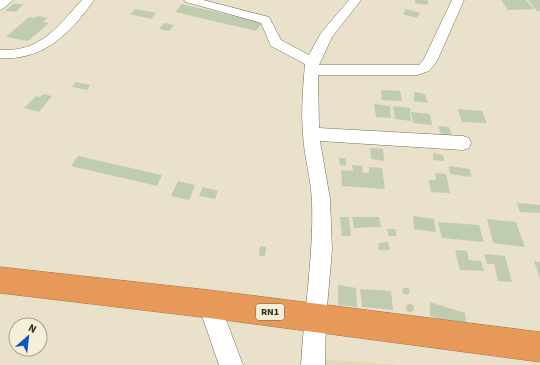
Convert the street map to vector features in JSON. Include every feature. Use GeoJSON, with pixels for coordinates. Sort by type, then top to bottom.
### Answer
{"type":"FeatureCollection","features":[{"type":"Feature","properties":{"kind":"highway","name":"RN1"},"geometry":{"type":"LineString","coordinates":[[0,280],[210,304],[540,347]]}},
{"type":"Feature","properties":{"kind":"street"},"geometry":{"type":"LineString","coordinates":[[0,6],[7,0]]}},
{"type":"Feature","properties":{"kind":"street"},"geometry":{"type":"LineString","coordinates":[[0,54],[20,55],[44,45],[88,0]]}},
{"type":"Feature","properties":{"kind":"street"},"geometry":{"type":"LineString","coordinates":[[190,0],[265,20],[269,24],[272,38],[276,43],[312,66],[417,70],[424,68],[430,61],[458,0]]}},
{"type":"Feature","properties":{"kind":"street"},"geometry":{"type":"LineString","coordinates":[[313,365],[315,318],[322,250],[321,199],[311,134],[310,98],[312,66],[326,36],[355,0]]}},
{"type":"Feature","properties":{"kind":"street"},"geometry":{"type":"LineString","coordinates":[[311,134],[463,143]]}},
{"type":"Feature","properties":{"kind":"street"},"geometry":{"type":"LineString","coordinates":[[210,304],[231,365]]}},
{"type":"Feature","properties":{"kind":"shaded area"},"geometry":{"type":"Polygon","coordinates":[[[317,359],[399,365],[317,365],[317,359]]]}},
{"type":"Feature","properties":{"kind":"building"},"geometry":{"type":"Polygon","coordinates":[[[415,0],[428,0],[428,5],[415,3],[415,0]]]}},
{"type":"Feature","properties":{"kind":"building"},"geometry":{"type":"Polygon","coordinates":[[[501,0],[526,0],[534,9],[508,10],[501,0]]]}},
{"type":"Feature","properties":{"kind":"building"},"geometry":{"type":"Polygon","coordinates":[[[528,0],[540,0],[540,11],[537,11],[528,0]]]}},
{"type":"Feature","properties":{"kind":"building"},"geometry":{"type":"Polygon","coordinates":[[[13,4],[23,4],[16,12],[5,11],[13,4]]]}},
{"type":"Feature","properties":{"kind":"building"},"geometry":{"type":"Polygon","coordinates":[[[182,4],[262,23],[256,31],[175,12],[182,4]]]}},
{"type":"Feature","properties":{"kind":"building"},"geometry":{"type":"Polygon","coordinates":[[[136,9],[156,13],[151,19],[130,14],[136,9]]]}},
{"type":"Feature","properties":{"kind":"building"},"geometry":{"type":"Polygon","coordinates":[[[406,9],[420,13],[417,18],[403,14],[406,9]]]}},
{"type":"Feature","properties":{"kind":"building"},"geometry":{"type":"Polygon","coordinates":[[[38,16],[47,18],[43,22],[49,23],[28,41],[6,37],[29,17],[34,18],[38,16]]]}},
{"type":"Feature","properties":{"kind":"building"},"geometry":{"type":"Polygon","coordinates":[[[164,23],[174,25],[169,31],[159,29],[164,23]]]}},
{"type":"Feature","properties":{"kind":"building"},"geometry":{"type":"Polygon","coordinates":[[[76,82],[90,85],[87,90],[72,87],[76,82]]]}},
{"type":"Feature","properties":{"kind":"building"},"geometry":{"type":"Polygon","coordinates":[[[381,90],[400,91],[402,101],[382,100],[381,90]]]}},
{"type":"Feature","properties":{"kind":"building"},"geometry":{"type":"Polygon","coordinates":[[[414,92],[425,94],[428,103],[414,101],[414,92]]]}},
{"type":"Feature","properties":{"kind":"building"},"geometry":{"type":"Polygon","coordinates":[[[43,94],[52,96],[39,112],[24,108],[36,96],[40,97],[43,94]]]}},
{"type":"Feature","properties":{"kind":"building"},"geometry":{"type":"Polygon","coordinates":[[[374,104],[390,106],[391,118],[376,117],[374,104]]]}},
{"type":"Feature","properties":{"kind":"building"},"geometry":{"type":"Polygon","coordinates":[[[393,106],[410,108],[411,121],[395,119],[393,106]]]}},
{"type":"Feature","properties":{"kind":"building"},"geometry":{"type":"Polygon","coordinates":[[[458,109],[482,111],[487,123],[462,122],[458,109]]]}},
{"type":"Feature","properties":{"kind":"building"},"geometry":{"type":"Polygon","coordinates":[[[411,112],[430,114],[432,125],[413,123],[411,112]]]}},
{"type":"Feature","properties":{"kind":"building"},"geometry":{"type":"Polygon","coordinates":[[[438,126],[449,127],[453,138],[442,137],[438,126]]]}},
{"type":"Feature","properties":{"kind":"building"},"geometry":{"type":"Polygon","coordinates":[[[370,148],[383,149],[384,161],[371,159],[370,148]]]}},
{"type":"Feature","properties":{"kind":"building"},"geometry":{"type":"Polygon","coordinates":[[[433,153],[443,155],[444,161],[433,160],[433,153]]]}},
{"type":"Feature","properties":{"kind":"building"},"geometry":{"type":"Polygon","coordinates":[[[78,156],[162,175],[157,186],[71,166],[78,156]]]}},
{"type":"Feature","properties":{"kind":"building"},"geometry":{"type":"Polygon","coordinates":[[[339,158],[346,158],[346,166],[340,165],[339,158]]]}},
{"type":"Feature","properties":{"kind":"building"},"geometry":{"type":"Polygon","coordinates":[[[352,165],[362,166],[363,173],[369,173],[369,167],[382,168],[385,189],[342,186],[341,170],[353,171],[352,165]]]}},
{"type":"Feature","properties":{"kind":"building"},"geometry":{"type":"Polygon","coordinates":[[[449,166],[470,169],[471,177],[450,174],[449,166]]]}},
{"type":"Feature","properties":{"kind":"building"},"geometry":{"type":"Polygon","coordinates":[[[435,173],[446,174],[450,193],[431,192],[429,180],[436,180],[435,173]]]}},
{"type":"Feature","properties":{"kind":"building"},"geometry":{"type":"Polygon","coordinates":[[[178,181],[195,185],[189,200],[171,196],[178,181]]]}},
{"type":"Feature","properties":{"kind":"building"},"geometry":{"type":"Polygon","coordinates":[[[203,187],[218,191],[215,199],[199,196],[203,187]]]}},
{"type":"Feature","properties":{"kind":"building"},"geometry":{"type":"Polygon","coordinates":[[[517,203],[540,205],[540,213],[520,212],[517,203]]]}},
{"type":"Feature","properties":{"kind":"building"},"geometry":{"type":"Polygon","coordinates":[[[413,216],[434,219],[436,232],[414,229],[413,216]]]}},
{"type":"Feature","properties":{"kind":"building"},"geometry":{"type":"Polygon","coordinates":[[[340,217],[349,217],[351,236],[342,236],[340,217]]]}},
{"type":"Feature","properties":{"kind":"building"},"geometry":{"type":"Polygon","coordinates":[[[352,217],[379,217],[381,227],[354,228],[352,217]]]}},
{"type":"Feature","properties":{"kind":"building"},"geometry":{"type":"Polygon","coordinates":[[[487,219],[516,222],[525,247],[493,243],[487,219]]]}},
{"type":"Feature","properties":{"kind":"building"},"geometry":{"type":"Polygon","coordinates":[[[438,222],[479,225],[484,242],[442,238],[438,222]]]}},
{"type":"Feature","properties":{"kind":"building"},"geometry":{"type":"Polygon","coordinates":[[[387,229],[395,229],[397,236],[389,236],[387,229]]]}},
{"type":"Feature","properties":{"kind":"building"},"geometry":{"type":"Polygon","coordinates":[[[388,242],[390,250],[378,250],[379,243],[388,242]]]}},
{"type":"Feature","properties":{"kind":"building"},"geometry":{"type":"Polygon","coordinates":[[[260,246],[266,247],[265,256],[259,256],[260,246]]]}},
{"type":"Feature","properties":{"kind":"building"},"geometry":{"type":"Polygon","coordinates":[[[455,250],[467,251],[469,260],[481,261],[484,271],[460,270],[455,250]]]}},
{"type":"Feature","properties":{"kind":"building"},"geometry":{"type":"Polygon","coordinates":[[[484,254],[505,256],[512,282],[498,281],[494,264],[487,264],[484,254]]]}},
{"type":"Feature","properties":{"kind":"building"},"geometry":{"type":"Polygon","coordinates":[[[534,261],[540,262],[540,279],[534,261]]]}},
{"type":"Feature","properties":{"kind":"building"},"geometry":{"type":"Polygon","coordinates":[[[338,285],[356,288],[357,307],[338,305],[338,285]]]}},
{"type":"Feature","properties":{"kind":"building"},"geometry":{"type":"Polygon","coordinates":[[[406,287],[409,288],[409,294],[406,295],[403,294],[402,291],[403,288],[406,287]]]}},
{"type":"Feature","properties":{"kind":"building"},"geometry":{"type":"Polygon","coordinates":[[[360,289],[391,291],[393,310],[362,307],[360,289]]]}},
{"type":"Feature","properties":{"kind":"building"},"geometry":{"type":"Polygon","coordinates":[[[430,302],[465,313],[466,327],[430,316],[430,302]]]}},
{"type":"Feature","properties":{"kind":"building"},"geometry":{"type":"Polygon","coordinates":[[[408,304],[412,304],[414,308],[412,312],[408,312],[406,310],[406,306],[408,304]]]}}]}
